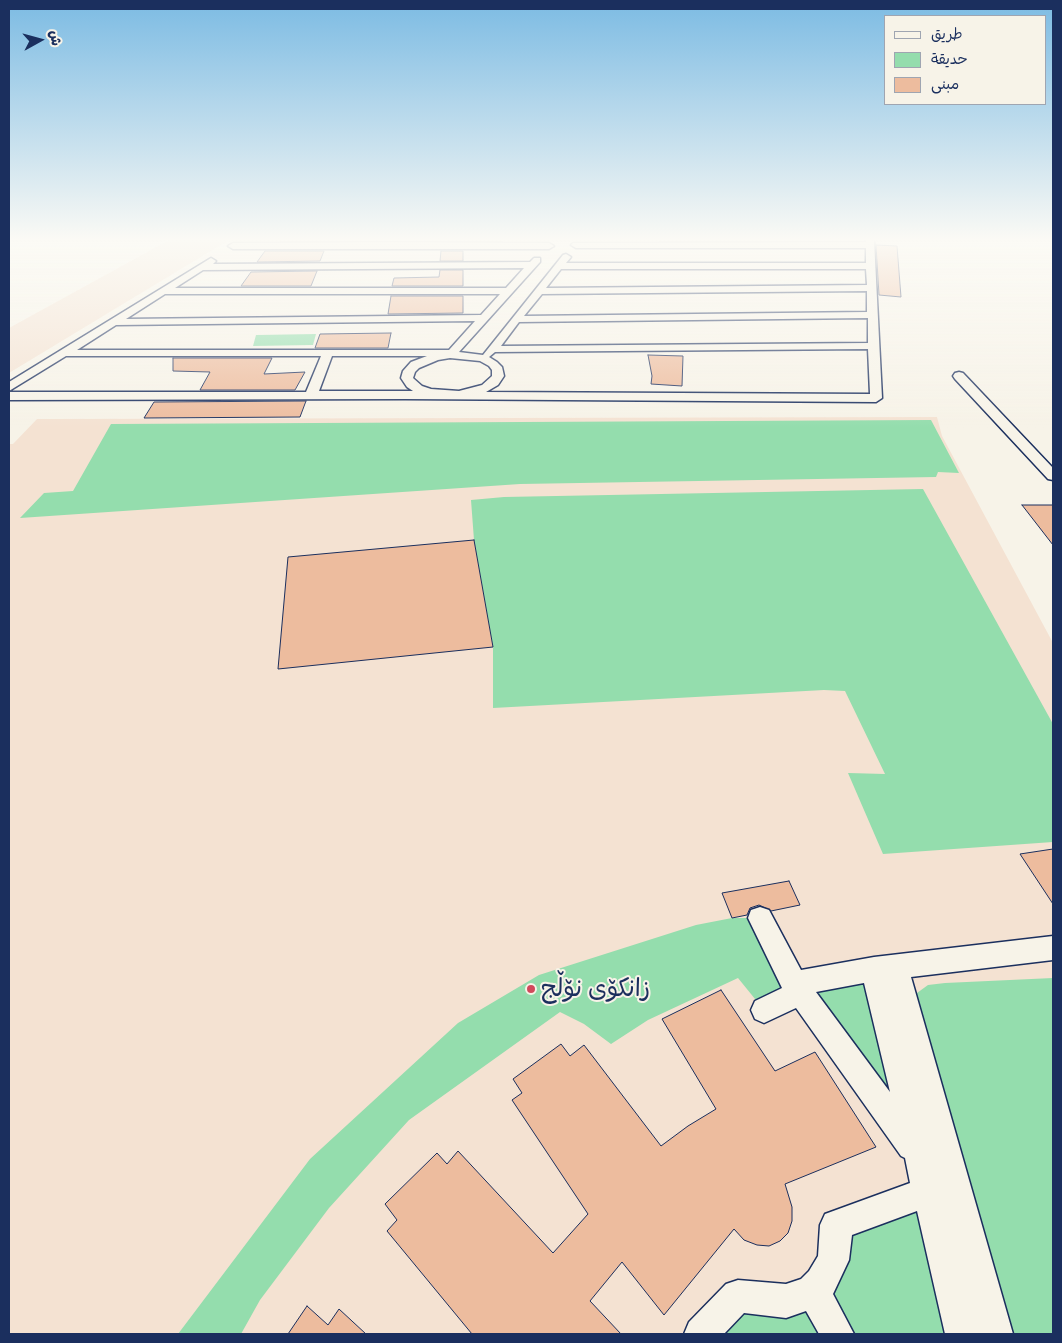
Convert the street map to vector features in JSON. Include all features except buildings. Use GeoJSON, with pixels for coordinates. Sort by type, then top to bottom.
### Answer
{"type":"FeatureCollection","features":[{"type":"Feature","properties":{"kind":"street"},"geometry":{"type":"LineString","coordinates":[[9,387],[145,303]]}},
{"type":"Feature","properties":{"kind":"street"},"geometry":{"type":"LineString","coordinates":[[63,352],[328,353],[451,354],[462,355],[484,359],[493,364],[498,370],[498,376],[494,382],[474,392],[444,395],[418,389],[407,378],[409,371],[414,365],[430,358],[451,354],[497,303]]}},
{"type":"Feature","properties":{"kind":"street"},"geometry":{"type":"LineString","coordinates":[[484,359],[529,303]]}},
{"type":"Feature","properties":{"kind":"street"},"geometry":{"type":"LineString","coordinates":[[9,396],[444,395],[876,398],[873,303]]}},
{"type":"Feature","properties":{"kind":"street"},"geometry":{"type":"LineString","coordinates":[[516,319],[873,315]]}},
{"type":"Feature","properties":{"kind":"street"},"geometry":{"type":"LineString","coordinates":[[113,322],[484,318]]}},
{"type":"Feature","properties":{"kind":"street"},"geometry":{"type":"LineString","coordinates":[[492,349],[874,346]]}},
{"type":"Feature","properties":{"kind":"street"},"geometry":{"type":"LineString","coordinates":[[311,395],[328,353]]}},
{"type":"Feature","properties":{"kind":"street"},"geometry":{"type":"LineString","coordinates":[[959,376],[1053,476]]}},
{"type":"Feature","properties":{"kind":"street"},"geometry":{"type":"LineString","coordinates":[[760,918],[797,988],[941,1188],[996,1334]]}},
{"type":"Feature","properties":{"kind":"street"},"geometry":{"type":"LineString","coordinates":[[764,1010],[797,988],[885,968],[1053,948]]}},
{"type":"Feature","properties":{"kind":"street"},"geometry":{"type":"LineString","coordinates":[[885,968],[917,1153]]}},
{"type":"Feature","properties":{"kind":"street"},"geometry":{"type":"LineString","coordinates":[[885,968],[941,1188],[962,1334]]}},
{"type":"Feature","properties":{"kind":"street"},"geometry":{"type":"LineString","coordinates":[[701,1334],[738,1296],[786,1301],[813,1291],[821,1283],[833,1260],[836,1243],[836,1225],[941,1188]]}},
{"type":"Feature","properties":{"kind":"street"},"geometry":{"type":"LineString","coordinates":[[813,1291],[837,1334]]}},
{"type":"Feature","properties":{"kind":"shaded area"},"geometry":{"type":"Polygon","coordinates":[[[55,303],[125,303],[9,373],[9,328],[55,303]]]}},
{"type":"Feature","properties":{"kind":"shaded area","name":"زانکۆی نۆڵج"},"geometry":{"type":"Polygon","coordinates":[[[937,417],[942,436],[1053,643],[1053,1334],[9,1334],[9,444],[13,444],[37,419],[937,417]]]}},
{"type":"Feature","properties":{"kind":"green space"},"geometry":{"type":"Polygon","coordinates":[[[316,334],[313,345],[253,346],[256,335],[316,334]]]}},
{"type":"Feature","properties":{"kind":"green space"},"geometry":{"type":"Polygon","coordinates":[[[931,420],[959,473],[938,472],[936,477],[520,484],[20,518],[44,493],[73,491],[111,424],[931,420]]]}},
{"type":"Feature","properties":{"kind":"green space"},"geometry":{"type":"Polygon","coordinates":[[[923,489],[1053,724],[1053,842],[883,854],[848,773],[885,774],[845,691],[824,690],[493,708],[493,647],[474,540],[471,500],[504,497],[923,489]]]}},
{"type":"Feature","properties":{"kind":"green space"},"geometry":{"type":"Polygon","coordinates":[[[732,918],[760,918],[794,984],[874,969],[917,1153],[800,993],[764,1010],[738,978],[648,1020],[611,1044],[584,1024],[560,1012],[409,1120],[329,1208],[260,1300],[241,1334],[178,1334],[310,1159],[458,1023],[539,975],[696,925],[732,918]]]}},
{"type":"Feature","properties":{"kind":"green space"},"geometry":{"type":"Polygon","coordinates":[[[1053,978],[1053,1334],[1013,1334],[916,1001],[917,993],[928,985],[1053,978]]]}},
{"type":"Feature","properties":{"kind":"green space"},"geometry":{"type":"Polygon","coordinates":[[[927,1192],[962,1334],[701,1334],[738,1296],[786,1301],[836,1243],[927,1192]]]}},
{"type":"Feature","properties":{"kind":"place","name":"زانکۆی نۆڵج"},"geometry":{"type":"Point","coordinates":[531,989]}}]}
